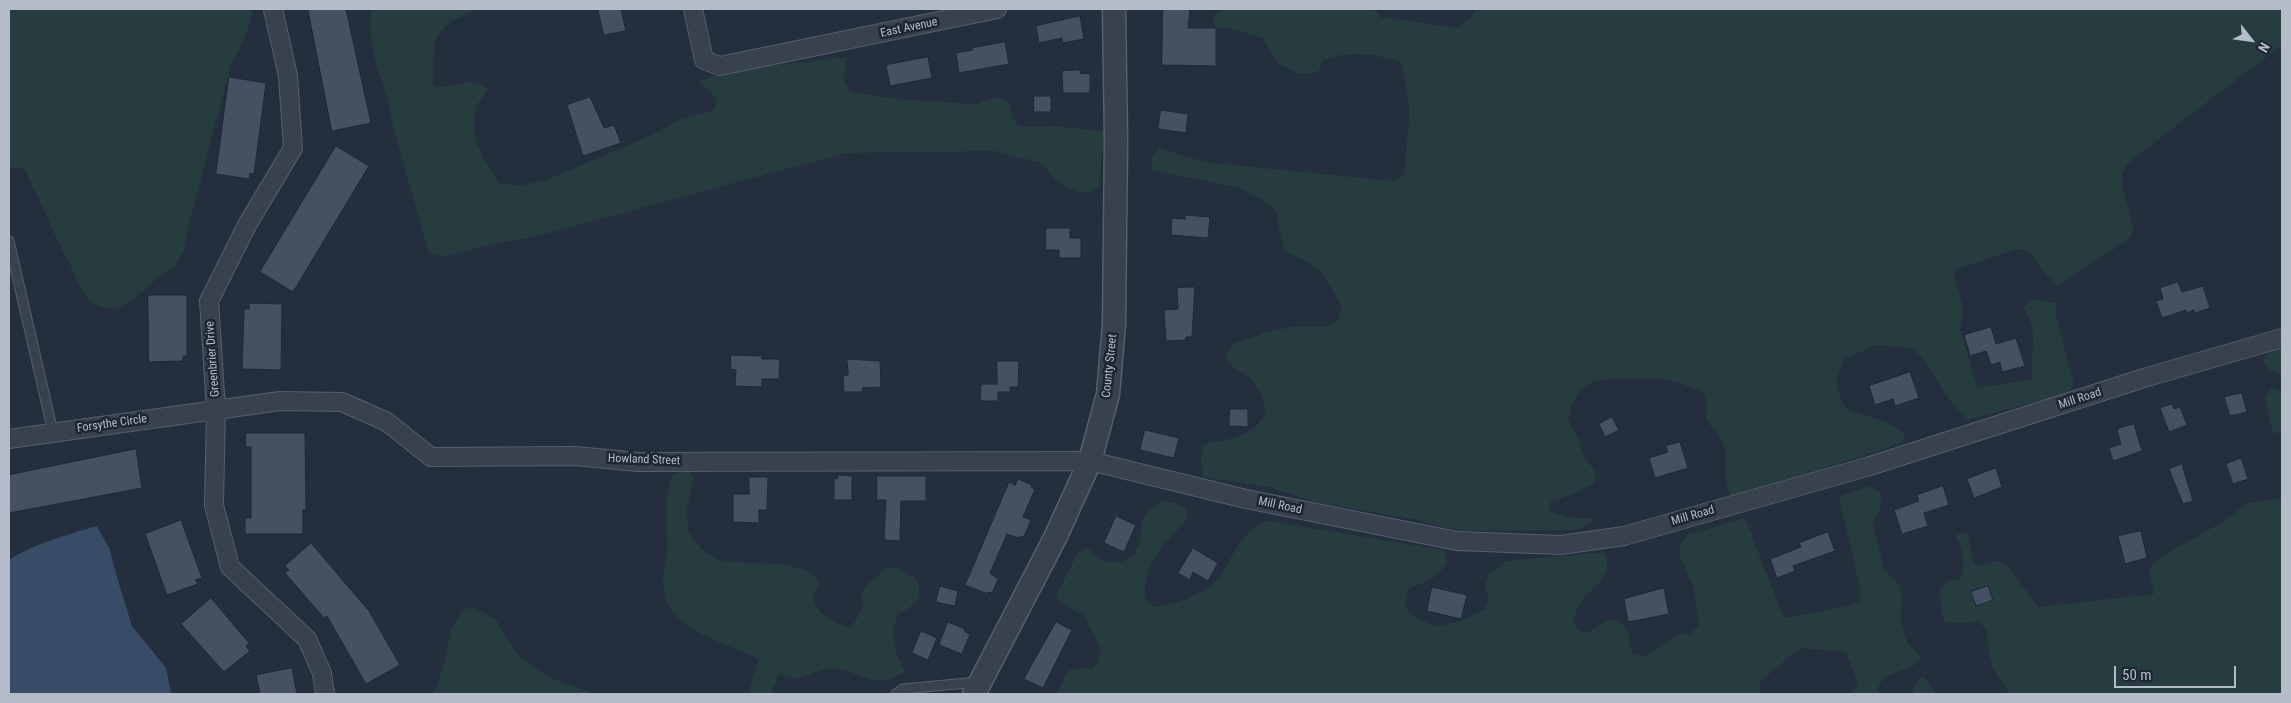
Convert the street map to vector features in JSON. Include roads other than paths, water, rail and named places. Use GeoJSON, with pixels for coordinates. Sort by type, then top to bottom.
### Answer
{"type":"FeatureCollection","features":[{"type":"Feature","properties":{"kind":"street","name":"Greenbrier Drive"},"geometry":{"type":"LineString","coordinates":[[272,9],[288,76],[293,148],[247,225],[209,301],[216,409],[214,505],[230,567],[307,639],[322,673],[325,694]]}},
{"type":"Feature","properties":{"kind":"street","name":"East Avenue"},"geometry":{"type":"LineString","coordinates":[[693,9],[704,60],[720,66],[997,9]]}},
{"type":"Feature","properties":{"kind":"street","name":"County Street"},"geometry":{"type":"LineString","coordinates":[[977,688],[1055,538],[1090,461],[1108,394],[1114,324],[1116,140],[1114,9]]}},
{"type":"Feature","properties":{"kind":"street","name":"Mill Road"},"geometry":{"type":"LineString","coordinates":[[1090,461],[1246,499],[1457,541],[1561,545],[1624,536],[1870,466],[2144,378],[2282,338]]}},
{"type":"Feature","properties":{"kind":"street","name":"Howland Street"},"geometry":{"type":"LineString","coordinates":[[216,409],[280,402],[342,402],[387,422],[431,457],[575,456],[638,462],[1090,461]]}},
{"type":"Feature","properties":{"kind":"street","name":"Forsythe Circle"},"geometry":{"type":"LineString","coordinates":[[9,439],[216,409]]}},
{"type":"Feature","properties":{"kind":"lane"},"geometry":{"type":"LineString","coordinates":[[9,241],[53,432]]}},
{"type":"Feature","properties":{"kind":"lane"},"geometry":{"type":"LineString","coordinates":[[896,694],[903,689],[977,688]]}},
{"type":"Feature","properties":{"kind":"water"},"geometry":{"type":"Polygon","coordinates":[[[97,526],[110,550],[132,626],[166,668],[171,693],[9,694],[9,560],[40,544],[97,526]]]}}]}
